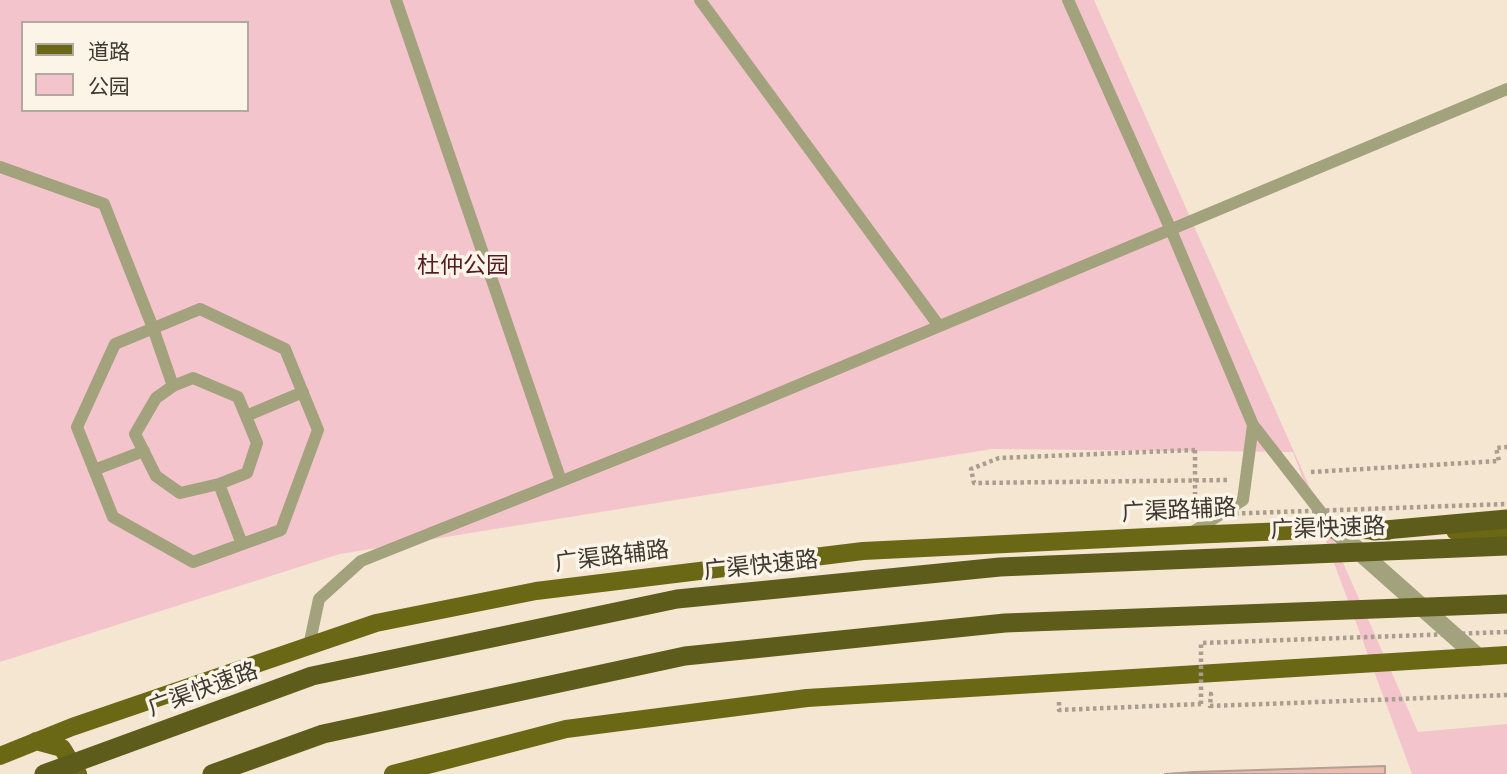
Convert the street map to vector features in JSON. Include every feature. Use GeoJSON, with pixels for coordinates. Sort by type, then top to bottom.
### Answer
{"type":"FeatureCollection","features":[{"type":"Feature","properties":{"kind":"highway"},"geometry":{"type":"LineString","coordinates":[[1374,531],[1507,519]]}},
{"type":"Feature","properties":{"kind":"highway","name":"广渠快速路"},"geometry":{"type":"LineString","coordinates":[[44,774],[312,676],[677,599],[1000,567],[1507,546]]}},
{"type":"Feature","properties":{"kind":"highway"},"geometry":{"type":"LineString","coordinates":[[212,774],[323,734],[685,656],[1005,622],[1507,604]]}},
{"type":"Feature","properties":{"kind":"main road","name":"广渠路辅路"},"geometry":{"type":"LineString","coordinates":[[0,756],[36,741],[376,623],[536,591],[863,551],[1334,529],[1507,531]]}},
{"type":"Feature","properties":{"kind":"main road"},"geometry":{"type":"LineString","coordinates":[[393,774],[566,729],[807,698],[1507,655]]}},
{"type":"Feature","properties":{"kind":"main road"},"geometry":{"type":"LineString","coordinates":[[36,741],[62,748],[78,774]]}},
{"type":"Feature","properties":{"kind":"street"},"geometry":{"type":"LineString","coordinates":[[1334,529],[1478,657]]}},
{"type":"Feature","properties":{"kind":"lane"},"geometry":{"type":"LineString","coordinates":[[396,0],[561,481]]}},
{"type":"Feature","properties":{"kind":"lane"},"geometry":{"type":"LineString","coordinates":[[701,0],[939,326]]}},
{"type":"Feature","properties":{"kind":"lane"},"geometry":{"type":"LineString","coordinates":[[1068,0],[1171,230],[1253,425],[1334,529]]}},
{"type":"Feature","properties":{"kind":"lane"},"geometry":{"type":"LineString","coordinates":[[309,646],[319,599],[360,561],[939,326],[1507,89]]}},
{"type":"Feature","properties":{"kind":"lane"},"geometry":{"type":"LineString","coordinates":[[0,167],[104,204],[173,386]]}},
{"type":"Feature","properties":{"kind":"lane"},"geometry":{"type":"LineString","coordinates":[[200,309],[285,349],[318,430],[281,530],[193,562],[113,517],[77,427],[115,344],[153,328],[200,309]]}},
{"type":"Feature","properties":{"kind":"lane"},"geometry":{"type":"LineString","coordinates":[[192,378],[238,397],[246,416],[257,443],[247,473],[219,484],[180,493],[156,476],[135,434],[156,398],[173,386],[192,378]]}},
{"type":"Feature","properties":{"kind":"lane"},"geometry":{"type":"LineString","coordinates":[[246,416],[303,392]]}},
{"type":"Feature","properties":{"kind":"lane"},"geometry":{"type":"LineString","coordinates":[[1189,535],[1243,500],[1253,425]]}},
{"type":"Feature","properties":{"kind":"lane"},"geometry":{"type":"LineString","coordinates":[[94,470],[144,451]]}},
{"type":"Feature","properties":{"kind":"lane"},"geometry":{"type":"LineString","coordinates":[[219,484],[242,544]]}},
{"type":"Feature","properties":{"kind":"path"},"geometry":{"type":"LineString","coordinates":[[1290,474],[1499,461],[1496,448],[1507,447]]}},
{"type":"Feature","properties":{"kind":"path"},"geometry":{"type":"LineString","coordinates":[[1246,478],[1209,482],[974,483],[971,469],[999,458],[1195,450],[1195,515],[1507,504]]}},
{"type":"Feature","properties":{"kind":"path"},"geometry":{"type":"LineString","coordinates":[[1073,700],[1059,701],[1059,710],[1201,704],[1200,643],[1507,632]]}},
{"type":"Feature","properties":{"kind":"path"},"geometry":{"type":"LineString","coordinates":[[1197,695],[1211,694],[1210,706],[1507,695]]}},
{"type":"Feature","properties":{"kind":"green space","name":"杜仲公园"},"geometry":{"type":"Polygon","coordinates":[[[0,0],[1094,0],[1418,732],[1507,724],[1507,774],[1412,774],[1293,452],[992,449],[340,554],[0,662],[0,0]]]}},
{"type":"Feature","properties":{"kind":"building"},"geometry":{"type":"Polygon","coordinates":[[[1385,766],[1385,774],[1165,774],[1194,772],[1385,766]]]}}]}
